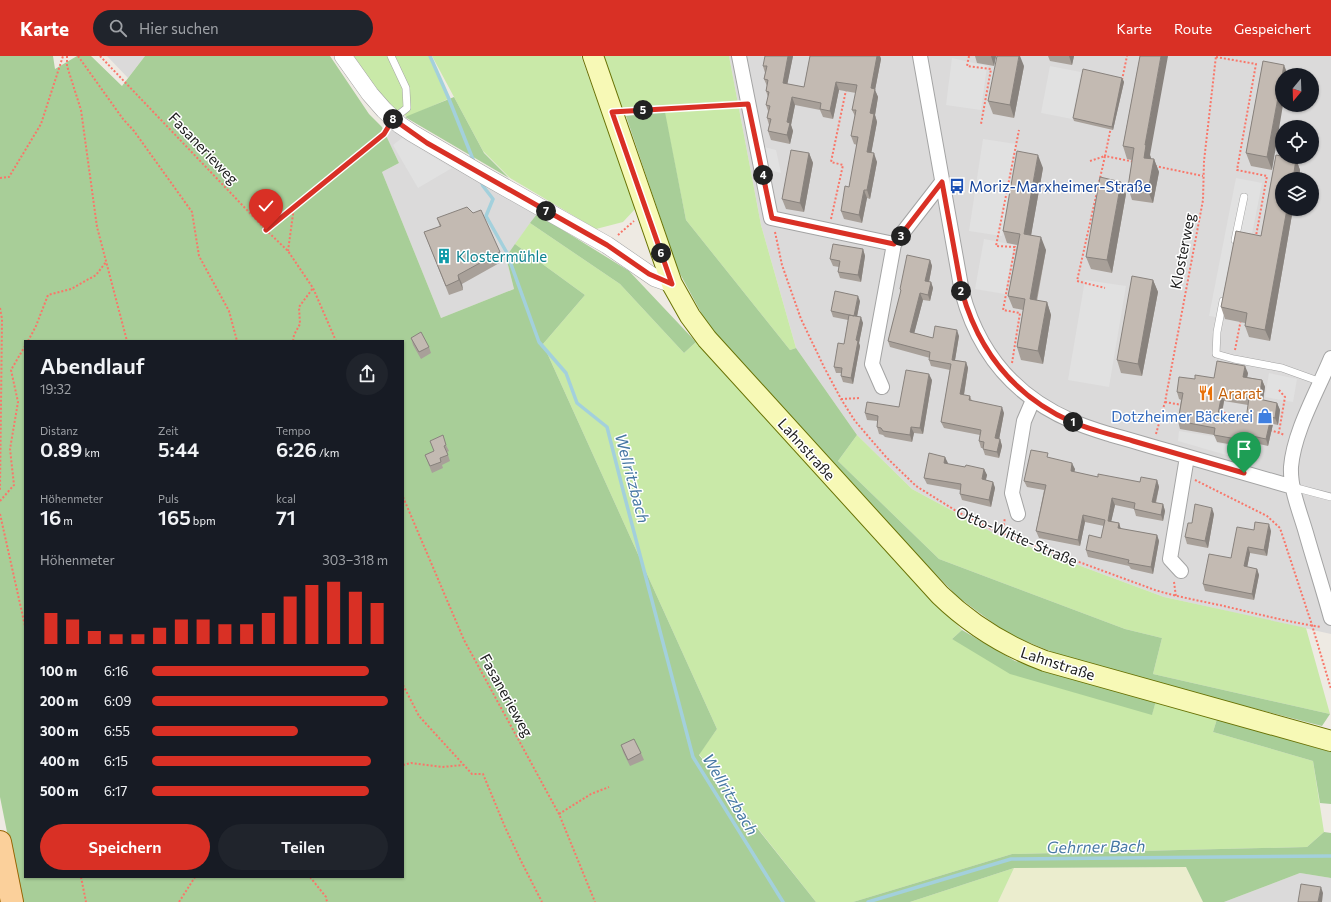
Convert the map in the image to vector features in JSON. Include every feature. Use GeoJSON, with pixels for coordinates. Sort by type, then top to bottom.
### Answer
{"type":"FeatureCollection","features":[{"type":"Feature","properties":{"kind":"main road","name":"Lahnstraße"},"geometry":{"type":"LineString","coordinates":[[593,56],[672,284],[690,316],[707,339],[940,595],[965,618],[979,628],[1006,644],[1045,661],[1331,741]]}},
{"type":"Feature","properties":{"kind":"main road"},"geometry":{"type":"LineString","coordinates":[[0,842],[12,902]]}},
{"type":"Feature","properties":{"kind":"street"},"geometry":{"type":"LineString","coordinates":[[343,56],[370,94],[393,119],[427,143],[607,245],[649,274],[672,284]]}},
{"type":"Feature","properties":{"kind":"street"},"geometry":{"type":"LineString","coordinates":[[739,56],[772,218],[894,244]]}},
{"type":"Feature","properties":{"kind":"street"},"geometry":{"type":"LineString","coordinates":[[920,56],[966,309],[980,339],[998,367],[1033,400],[1073,422],[1152,447],[1293,487]]}},
{"type":"Feature","properties":{"kind":"street"},"geometry":{"type":"LineString","coordinates":[[882,387],[872,364],[894,244],[942,182]]}},
{"type":"Feature","properties":{"kind":"street"},"geometry":{"type":"LineString","coordinates":[[1328,622],[1293,487],[1291,466],[1297,440],[1331,358]]}},
{"type":"Feature","properties":{"kind":"street"},"geometry":{"type":"LineString","coordinates":[[1018,514],[1012,493],[1024,421],[1033,400]]}},
{"type":"Feature","properties":{"kind":"street"},"geometry":{"type":"LineString","coordinates":[[1180,571],[1170,559],[1187,457]]}},
{"type":"Feature","properties":{"kind":"lane"},"geometry":{"type":"LineString","coordinates":[[391,56],[406,88],[408,108],[393,119]]}},
{"type":"Feature","properties":{"kind":"lane"},"geometry":{"type":"LineString","coordinates":[[1233,250],[1244,197]]}},
{"type":"Feature","properties":{"kind":"lane"},"geometry":{"type":"LineString","coordinates":[[1224,294],[1217,332],[1216,354],[1282,368],[1321,382]]}},
{"type":"Feature","properties":{"kind":"lane"},"geometry":{"type":"LineString","coordinates":[[1293,487],[1331,497]]}},
{"type":"Feature","properties":{"kind":"path"},"geometry":{"type":"LineString","coordinates":[[0,178],[9,177],[41,124],[63,56]]}},
{"type":"Feature","properties":{"kind":"path"},"geometry":{"type":"LineString","coordinates":[[67,56],[67,66],[81,110],[97,227],[127,340]]}},
{"type":"Feature","properties":{"kind":"path"},"geometry":{"type":"LineString","coordinates":[[78,56],[192,212],[199,256],[229,311],[237,340]]}},
{"type":"Feature","properties":{"kind":"path","name":"Fasanerieweg"},"geometry":{"type":"LineString","coordinates":[[100,56],[266,230],[288,250],[313,288],[336,340]]}},
{"type":"Feature","properties":{"kind":"path"},"geometry":{"type":"LineString","coordinates":[[969,56],[967,66],[992,69],[981,124]]}},
{"type":"Feature","properties":{"kind":"path"},"geometry":{"type":"LineString","coordinates":[[1120,87],[1127,56]]}},
{"type":"Feature","properties":{"kind":"path","name":"Klosterweg"},"geometry":{"type":"LineString","coordinates":[[1152,447],[1165,402],[1203,200],[1204,161],[1216,56]]}},
{"type":"Feature","properties":{"kind":"path"},"geometry":{"type":"LineString","coordinates":[[829,230],[843,165],[831,162],[847,86]]}},
{"type":"Feature","properties":{"kind":"path"},"geometry":{"type":"LineString","coordinates":[[612,112],[748,104]]}},
{"type":"Feature","properties":{"kind":"path"},"geometry":{"type":"LineString","coordinates":[[266,230],[384,134],[393,119]]}},
{"type":"Feature","properties":{"kind":"path"},"geometry":{"type":"LineString","coordinates":[[1105,288],[1077,281],[1112,125]]}},
{"type":"Feature","properties":{"kind":"path"},"geometry":{"type":"LineString","coordinates":[[1009,379],[1020,313],[1003,310],[1015,247],[996,246],[1019,130]]}},
{"type":"Feature","properties":{"kind":"path"},"geometry":{"type":"LineString","coordinates":[[1090,161],[1105,156],[1135,162]]}},
{"type":"Feature","properties":{"kind":"path"},"geometry":{"type":"LineString","coordinates":[[1151,165],[1204,177]]}},
{"type":"Feature","properties":{"kind":"path"},"geometry":{"type":"LineString","coordinates":[[288,250],[294,207]]}},
{"type":"Feature","properties":{"kind":"path"},"geometry":{"type":"LineString","coordinates":[[607,245],[638,218]]}},
{"type":"Feature","properties":{"kind":"path","name":"Otto-Witte-Straße"},"geometry":{"type":"LineString","coordinates":[[772,218],[782,265],[801,319],[824,367],[855,421],[886,457],[916,486],[958,512],[987,527],[1029,544],[1176,597],[1312,625],[1328,622]]}},
{"type":"Feature","properties":{"kind":"path"},"geometry":{"type":"LineString","coordinates":[[29,340],[36,326],[48,295],[70,289],[96,275],[106,262]]}},
{"type":"Feature","properties":{"kind":"path"},"geometry":{"type":"LineString","coordinates":[[293,340],[300,324],[299,307],[313,288]]}},
{"type":"Feature","properties":{"kind":"path"},"geometry":{"type":"LineString","coordinates":[[0,308],[2,319],[0,490]]}},
{"type":"Feature","properties":{"kind":"path"},"geometry":{"type":"LineString","coordinates":[[0,501],[14,485],[10,449],[18,402],[11,370],[24,348]]}},
{"type":"Feature","properties":{"kind":"path"},"geometry":{"type":"LineString","coordinates":[[1279,390],[1285,397],[1279,432]]}},
{"type":"Feature","properties":{"kind":"path"},"geometry":{"type":"LineString","coordinates":[[841,398],[861,398]]}},
{"type":"Feature","properties":{"kind":"path"},"geometry":{"type":"LineString","coordinates":[[1165,402],[1184,406]]}},
{"type":"Feature","properties":{"kind":"path"},"geometry":{"type":"LineString","coordinates":[[1219,412],[1226,413],[1225,419]]}},
{"type":"Feature","properties":{"kind":"path"},"geometry":{"type":"LineString","coordinates":[[1265,428],[1297,440]]}},
{"type":"Feature","properties":{"kind":"path"},"geometry":{"type":"LineString","coordinates":[[1244,473],[1252,454],[1256,436]]}},
{"type":"Feature","properties":{"kind":"path"},"geometry":{"type":"LineString","coordinates":[[1184,475],[1267,516],[1280,528],[1312,625],[1331,689]]}},
{"type":"Feature","properties":{"kind":"path","name":"Fasanerieweg"},"geometry":{"type":"LineString","coordinates":[[404,499],[464,640],[559,814],[595,902]]}},
{"type":"Feature","properties":{"kind":"path"},"geometry":{"type":"LineString","coordinates":[[0,514],[24,622]]}},
{"type":"Feature","properties":{"kind":"path"},"geometry":{"type":"LineString","coordinates":[[404,688],[419,716],[472,774],[483,774],[505,827],[542,902]]}},
{"type":"Feature","properties":{"kind":"path"},"geometry":{"type":"LineString","coordinates":[[404,766],[411,763],[442,767],[464,765]]}},
{"type":"Feature","properties":{"kind":"path"},"geometry":{"type":"LineString","coordinates":[[559,814],[591,794],[609,787]]}},
{"type":"Feature","properties":{"kind":"path"},"geometry":{"type":"LineString","coordinates":[[81,878],[86,902]]}},
{"type":"Feature","properties":{"kind":"path"},"geometry":{"type":"LineString","coordinates":[[179,902],[195,878]]}},
{"type":"Feature","properties":{"kind":"path"},"geometry":{"type":"LineString","coordinates":[[311,878],[326,897],[327,902]]}},
{"type":"Feature","properties":{"kind":"shaded area"},"geometry":{"type":"Polygon","coordinates":[[[107,56],[145,56],[128,78],[107,56]]]}},
{"type":"Feature","properties":{"kind":"shaded area"},"geometry":{"type":"Polygon","coordinates":[[[729,56],[1331,56],[1331,634],[1164,597],[997,535],[912,489],[857,435],[796,348],[761,225],[729,56]]]}},
{"type":"Feature","properties":{"kind":"shaded area"},"geometry":{"type":"Polygon","coordinates":[[[952,58],[987,66],[981,110],[946,105],[952,58]]]}},
{"type":"Feature","properties":{"kind":"shaded area"},"geometry":{"type":"Polygon","coordinates":[[[1050,66],[1081,72],[1072,119],[1041,113],[1050,66]]]}},
{"type":"Feature","properties":{"kind":"shaded area"},"geometry":{"type":"Polygon","coordinates":[[[391,129],[537,214],[506,257],[514,289],[441,318],[382,172],[399,163],[385,134],[391,129]]]}},
{"type":"Feature","properties":{"kind":"shaded area"},"geometry":{"type":"Polygon","coordinates":[[[402,138],[452,168],[418,188],[393,145],[402,138]]]}},
{"type":"Feature","properties":{"kind":"shaded area"},"geometry":{"type":"Polygon","coordinates":[[[983,139],[1016,144],[1002,236],[969,231],[983,139]]]}},
{"type":"Feature","properties":{"kind":"shaded area"},"geometry":{"type":"Polygon","coordinates":[[[764,147],[776,150],[781,173],[769,170],[764,147]]]}},
{"type":"Feature","properties":{"kind":"shaded area"},"geometry":{"type":"Polygon","coordinates":[[[1236,178],[1262,183],[1250,244],[1238,243],[1224,318],[1209,316],[1236,178]]]}},
{"type":"Feature","properties":{"kind":"shaded area"},"geometry":{"type":"Polygon","coordinates":[[[984,239],[1014,245],[1005,294],[975,289],[984,239]]]}},
{"type":"Feature","properties":{"kind":"shaded area"},"geometry":{"type":"Polygon","coordinates":[[[1085,280],[1126,286],[1109,387],[1068,380],[1085,280]]]}},
{"type":"Feature","properties":{"kind":"shaded area"},"geometry":{"type":"Polygon","coordinates":[[[1269,373],[1297,379],[1293,402],[1265,397],[1269,373]]]}},
{"type":"Feature","properties":{"kind":"shaded area"},"geometry":{"type":"Polygon","coordinates":[[[1179,431],[1217,437],[1217,443],[1254,450],[1254,463],[1178,441],[1179,431]]]}},
{"type":"Feature","properties":{"kind":"shaded area"},"geometry":{"type":"Polygon","coordinates":[[[1300,873],[1331,878],[1331,902],[1224,902],[1300,873]]]}},
{"type":"Feature","properties":{"kind":"green space"},"geometry":{"type":"Polygon","coordinates":[[[0,56],[53,56],[55,69],[77,56],[91,56],[122,86],[145,56],[330,56],[369,114],[382,127],[399,163],[382,172],[441,318],[514,289],[506,257],[515,244],[585,295],[543,344],[717,729],[699,755],[816,902],[21,902],[0,797],[0,56]]]}},
{"type":"Feature","properties":{"kind":"green space"},"geometry":{"type":"Polygon","coordinates":[[[354,56],[430,56],[448,99],[408,117],[386,105],[354,56]]]}},
{"type":"Feature","properties":{"kind":"green space"},"geometry":{"type":"Polygon","coordinates":[[[432,56],[581,56],[636,208],[623,222],[596,229],[510,178],[483,151],[432,56]]]}},
{"type":"Feature","properties":{"kind":"green space"},"geometry":{"type":"Polygon","coordinates":[[[602,56],[729,56],[761,225],[796,348],[790,350],[686,220],[663,105],[620,108],[602,56]]]}},
{"type":"Feature","properties":{"kind":"green space"},"geometry":{"type":"Polygon","coordinates":[[[454,97],[484,153],[509,178],[405,117],[454,97]]]}},
{"type":"Feature","properties":{"kind":"green space"},"geometry":{"type":"Polygon","coordinates":[[[665,112],[686,220],[790,350],[796,348],[857,435],[838,461],[939,559],[1125,629],[1162,638],[1153,674],[1330,714],[1322,726],[1079,663],[1008,634],[958,597],[890,527],[711,331],[678,270],[626,116],[665,112]]]}},
{"type":"Feature","properties":{"kind":"green space"},"geometry":{"type":"Polygon","coordinates":[[[537,214],[629,271],[696,342],[684,353],[620,284],[530,223],[537,214]]]}},
{"type":"Feature","properties":{"kind":"green space"},"geometry":{"type":"Polygon","coordinates":[[[530,223],[620,284],[684,353],[696,342],[962,630],[952,639],[1152,714],[1156,701],[1217,719],[1213,732],[1313,761],[1324,832],[1307,847],[1012,854],[853,902],[816,902],[699,754],[717,729],[543,344],[585,295],[515,244],[530,223]]]}},
{"type":"Feature","properties":{"kind":"green space"},"geometry":{"type":"Polygon","coordinates":[[[857,435],[912,489],[997,535],[1164,597],[1306,628],[1330,714],[1153,674],[1162,638],[1125,629],[939,559],[838,461],[857,435]]]}},
{"type":"Feature","properties":{"kind":"green space"},"geometry":{"type":"Polygon","coordinates":[[[962,630],[1015,661],[1156,701],[1152,715],[1010,674],[952,639],[962,630]]]}},
{"type":"Feature","properties":{"kind":"green space"},"geometry":{"type":"Polygon","coordinates":[[[1217,719],[1331,752],[1331,804],[1320,803],[1313,761],[1213,732],[1217,719]]]}},
{"type":"Feature","properties":{"kind":"green space"},"geometry":{"type":"Polygon","coordinates":[[[1324,832],[1331,833],[1331,878],[1300,873],[1224,902],[1203,902],[1186,867],[1014,868],[910,902],[853,902],[1012,854],[1307,847],[1324,832]]]}},
{"type":"Feature","properties":{"kind":"green space"},"geometry":{"type":"Polygon","coordinates":[[[1186,867],[1203,902],[998,902],[1014,868],[1186,867]]]}},
{"type":"Feature","properties":{"kind":"green space"},"geometry":{"type":"Polygon","coordinates":[[[1014,868],[998,902],[910,902],[1014,868]]]}},
{"type":"Feature","properties":{"kind":"building"},"geometry":{"type":"Polygon","coordinates":[[[765,56],[788,56],[783,83],[804,87],[810,56],[877,56],[871,88],[875,89],[870,113],[874,114],[867,152],[874,153],[867,190],[864,190],[859,215],[841,211],[845,186],[849,187],[858,137],[851,136],[856,110],[852,110],[857,85],[836,82],[830,111],[820,109],[821,103],[792,97],[787,122],[790,123],[787,135],[768,131],[771,119],[767,118],[770,106],[766,105],[769,92],[766,91],[768,80],[764,79],[767,66],[763,66],[765,56]]]}},
{"type":"Feature","properties":{"kind":"building"},"geometry":{"type":"Polygon","coordinates":[[[997,56],[1019,56],[1010,105],[988,101],[997,56]]]}},
{"type":"Feature","properties":{"kind":"building"},"geometry":{"type":"Polygon","coordinates":[[[1140,56],[1161,56],[1145,145],[1144,158],[1154,159],[1148,191],[1128,187],[1134,148],[1123,146],[1140,56]]]}},
{"type":"Feature","properties":{"kind":"building"},"geometry":{"type":"Polygon","coordinates":[[[1263,61],[1284,65],[1283,68],[1275,68],[1275,112],[1267,157],[1246,153],[1263,61]]]}},
{"type":"Feature","properties":{"kind":"building"},"geometry":{"type":"Polygon","coordinates":[[[1083,69],[1122,78],[1112,127],[1073,118],[1083,69]]]}},
{"type":"Feature","properties":{"kind":"building"},"geometry":{"type":"Polygon","coordinates":[[[791,150],[809,153],[800,203],[782,199],[791,150]]]}},
{"type":"Feature","properties":{"kind":"building"},"geometry":{"type":"Polygon","coordinates":[[[1017,151],[1038,155],[1024,234],[1041,237],[1030,299],[1047,302],[1038,351],[1017,347],[1025,299],[1008,296],[1020,234],[1003,231],[1017,151]]]}},
{"type":"Feature","properties":{"kind":"building"},"geometry":{"type":"Polygon","coordinates":[[[1275,160],[1275,164],[1295,164],[1294,172],[1275,172],[1275,216],[1286,216],[1265,330],[1245,326],[1247,313],[1221,307],[1236,231],[1261,236],[1275,160]]]}},
{"type":"Feature","properties":{"kind":"building"},"geometry":{"type":"Polygon","coordinates":[[[1100,177],[1121,182],[1107,260],[1086,257],[1100,177]]]}},
{"type":"Feature","properties":{"kind":"building","name":"Klostermühle"},"geometry":{"type":"Polygon","coordinates":[[[467,207],[473,213],[481,210],[500,252],[458,275],[459,280],[446,286],[424,232],[441,226],[437,218],[467,207]]]}},
{"type":"Feature","properties":{"kind":"building"},"geometry":{"type":"Polygon","coordinates":[[[833,244],[863,249],[858,275],[838,272],[840,261],[830,259],[833,244]]]}},
{"type":"Feature","properties":{"kind":"building"},"geometry":{"type":"Polygon","coordinates":[[[907,255],[930,260],[925,281],[931,282],[928,295],[920,293],[910,332],[933,338],[935,326],[957,330],[952,360],[966,362],[960,394],[970,396],[969,400],[1002,407],[995,438],[1000,439],[997,452],[983,449],[984,442],[979,441],[981,430],[941,422],[951,364],[929,360],[930,352],[888,341],[901,290],[907,255]]]}},
{"type":"Feature","properties":{"kind":"building"},"geometry":{"type":"Polygon","coordinates":[[[1132,276],[1153,280],[1138,364],[1117,360],[1132,276]]]}},
{"type":"Feature","properties":{"kind":"building"},"geometry":{"type":"Polygon","coordinates":[[[835,291],[858,296],[854,316],[831,311],[835,291]]]}},
{"type":"Feature","properties":{"kind":"building"},"geometry":{"type":"Polygon","coordinates":[[[849,315],[861,317],[856,340],[858,341],[851,378],[841,376],[842,368],[834,367],[838,343],[844,344],[849,315]]]}},
{"type":"Feature","properties":{"kind":"building"},"geometry":{"type":"Polygon","coordinates":[[[421,332],[429,347],[419,352],[411,338],[421,332]]]}},
{"type":"Feature","properties":{"kind":"building"},"geometry":{"type":"Polygon","coordinates":[[[1217,361],[1245,366],[1243,377],[1262,380],[1259,399],[1277,403],[1275,418],[1271,417],[1266,439],[1243,434],[1242,440],[1214,435],[1215,428],[1178,421],[1183,393],[1177,392],[1179,377],[1195,379],[1195,375],[1214,378],[1217,361]],[[1222,393],[1218,414],[1246,419],[1249,398],[1222,393]]]}},
{"type":"Feature","properties":{"kind":"building"},"geometry":{"type":"Polygon","coordinates":[[[906,370],[929,374],[920,428],[911,427],[910,435],[883,431],[881,428],[877,427],[878,416],[865,413],[867,402],[899,407],[906,370]]]}},
{"type":"Feature","properties":{"kind":"building"},"geometry":{"type":"Polygon","coordinates":[[[443,435],[446,445],[444,446],[448,455],[440,458],[441,462],[430,466],[425,455],[434,451],[430,441],[443,435]]]}},
{"type":"Feature","properties":{"kind":"building"},"geometry":{"type":"Polygon","coordinates":[[[1031,450],[1048,453],[1047,457],[1072,463],[1071,471],[1098,477],[1098,474],[1140,482],[1141,477],[1157,480],[1152,502],[1163,504],[1161,515],[1134,509],[1135,503],[1112,498],[1108,521],[1119,523],[1118,528],[1157,535],[1151,567],[1128,563],[1129,560],[1086,550],[1089,535],[1101,538],[1105,520],[1083,515],[1078,540],[1036,531],[1046,485],[1024,481],[1031,450]]]}},
{"type":"Feature","properties":{"kind":"building"},"geometry":{"type":"Polygon","coordinates":[[[929,453],[945,457],[944,463],[965,467],[966,465],[984,469],[982,479],[993,482],[989,500],[960,494],[961,484],[924,478],[929,453]]]}},
{"type":"Feature","properties":{"kind":"building"},"geometry":{"type":"Polygon","coordinates":[[[1195,504],[1212,508],[1205,541],[1185,537],[1188,523],[1192,523],[1195,504]]]}},
{"type":"Feature","properties":{"kind":"building"},"geometry":{"type":"Polygon","coordinates":[[[1255,522],[1269,524],[1264,550],[1248,547],[1244,566],[1257,569],[1252,594],[1203,584],[1209,554],[1231,558],[1237,527],[1254,530],[1255,522]]]}},
{"type":"Feature","properties":{"kind":"building"},"geometry":{"type":"Polygon","coordinates":[[[634,739],[641,753],[628,760],[621,745],[634,739]]]}},
{"type":"Feature","properties":{"kind":"building"},"geometry":{"type":"Polygon","coordinates":[[[1301,884],[1321,887],[1318,902],[1298,902],[1301,884]]]}},
{"type":"Feature","properties":{"kind":"waterway","name":"Wellritzbach"},"geometry":{"type":"LineString","coordinates":[[430,56],[474,162]]}},
{"type":"Feature","properties":{"kind":"waterway","name":"Wellritzbach"},"geometry":{"type":"LineString","coordinates":[[481,181],[493,199],[486,216],[507,253],[539,342],[566,373],[577,403],[607,427],[693,757],[783,902]]}},
{"type":"Feature","properties":{"kind":"waterway","name":"Gehrner Bach"},"geometry":{"type":"LineString","coordinates":[[868,902],[1011,859],[1331,856]]}},
{"type":"Feature","properties":{"kind":"place","name":"Moriz-Marxheimer-Straße"},"geometry":{"type":"Point","coordinates":[957,186]}},
{"type":"Feature","properties":{"kind":"place","name":"Klostermühle"},"geometry":{"type":"Point","coordinates":[444,256]}},
{"type":"Feature","properties":{"kind":"place","name":"Ararat"},"geometry":{"type":"Point","coordinates":[1206,393]}},
{"type":"Feature","properties":{"kind":"place","name":"Dotzheimer Bäckerei"},"geometry":{"type":"Point","coordinates":[1265,416]}},
{"type":"Feature","properties":{"kind":"route"},"geometry":{"type":"LineString","coordinates":[[266,230],[384,134],[393,119],[427,143],[607,245],[655,278],[672,284],[612,112],[748,104],[772,218],[894,244],[942,182],[966,309],[972,325],[988,353],[1009,379],[1033,400],[1059,416],[1073,422],[1152,447],[1244,473]]}}]}
